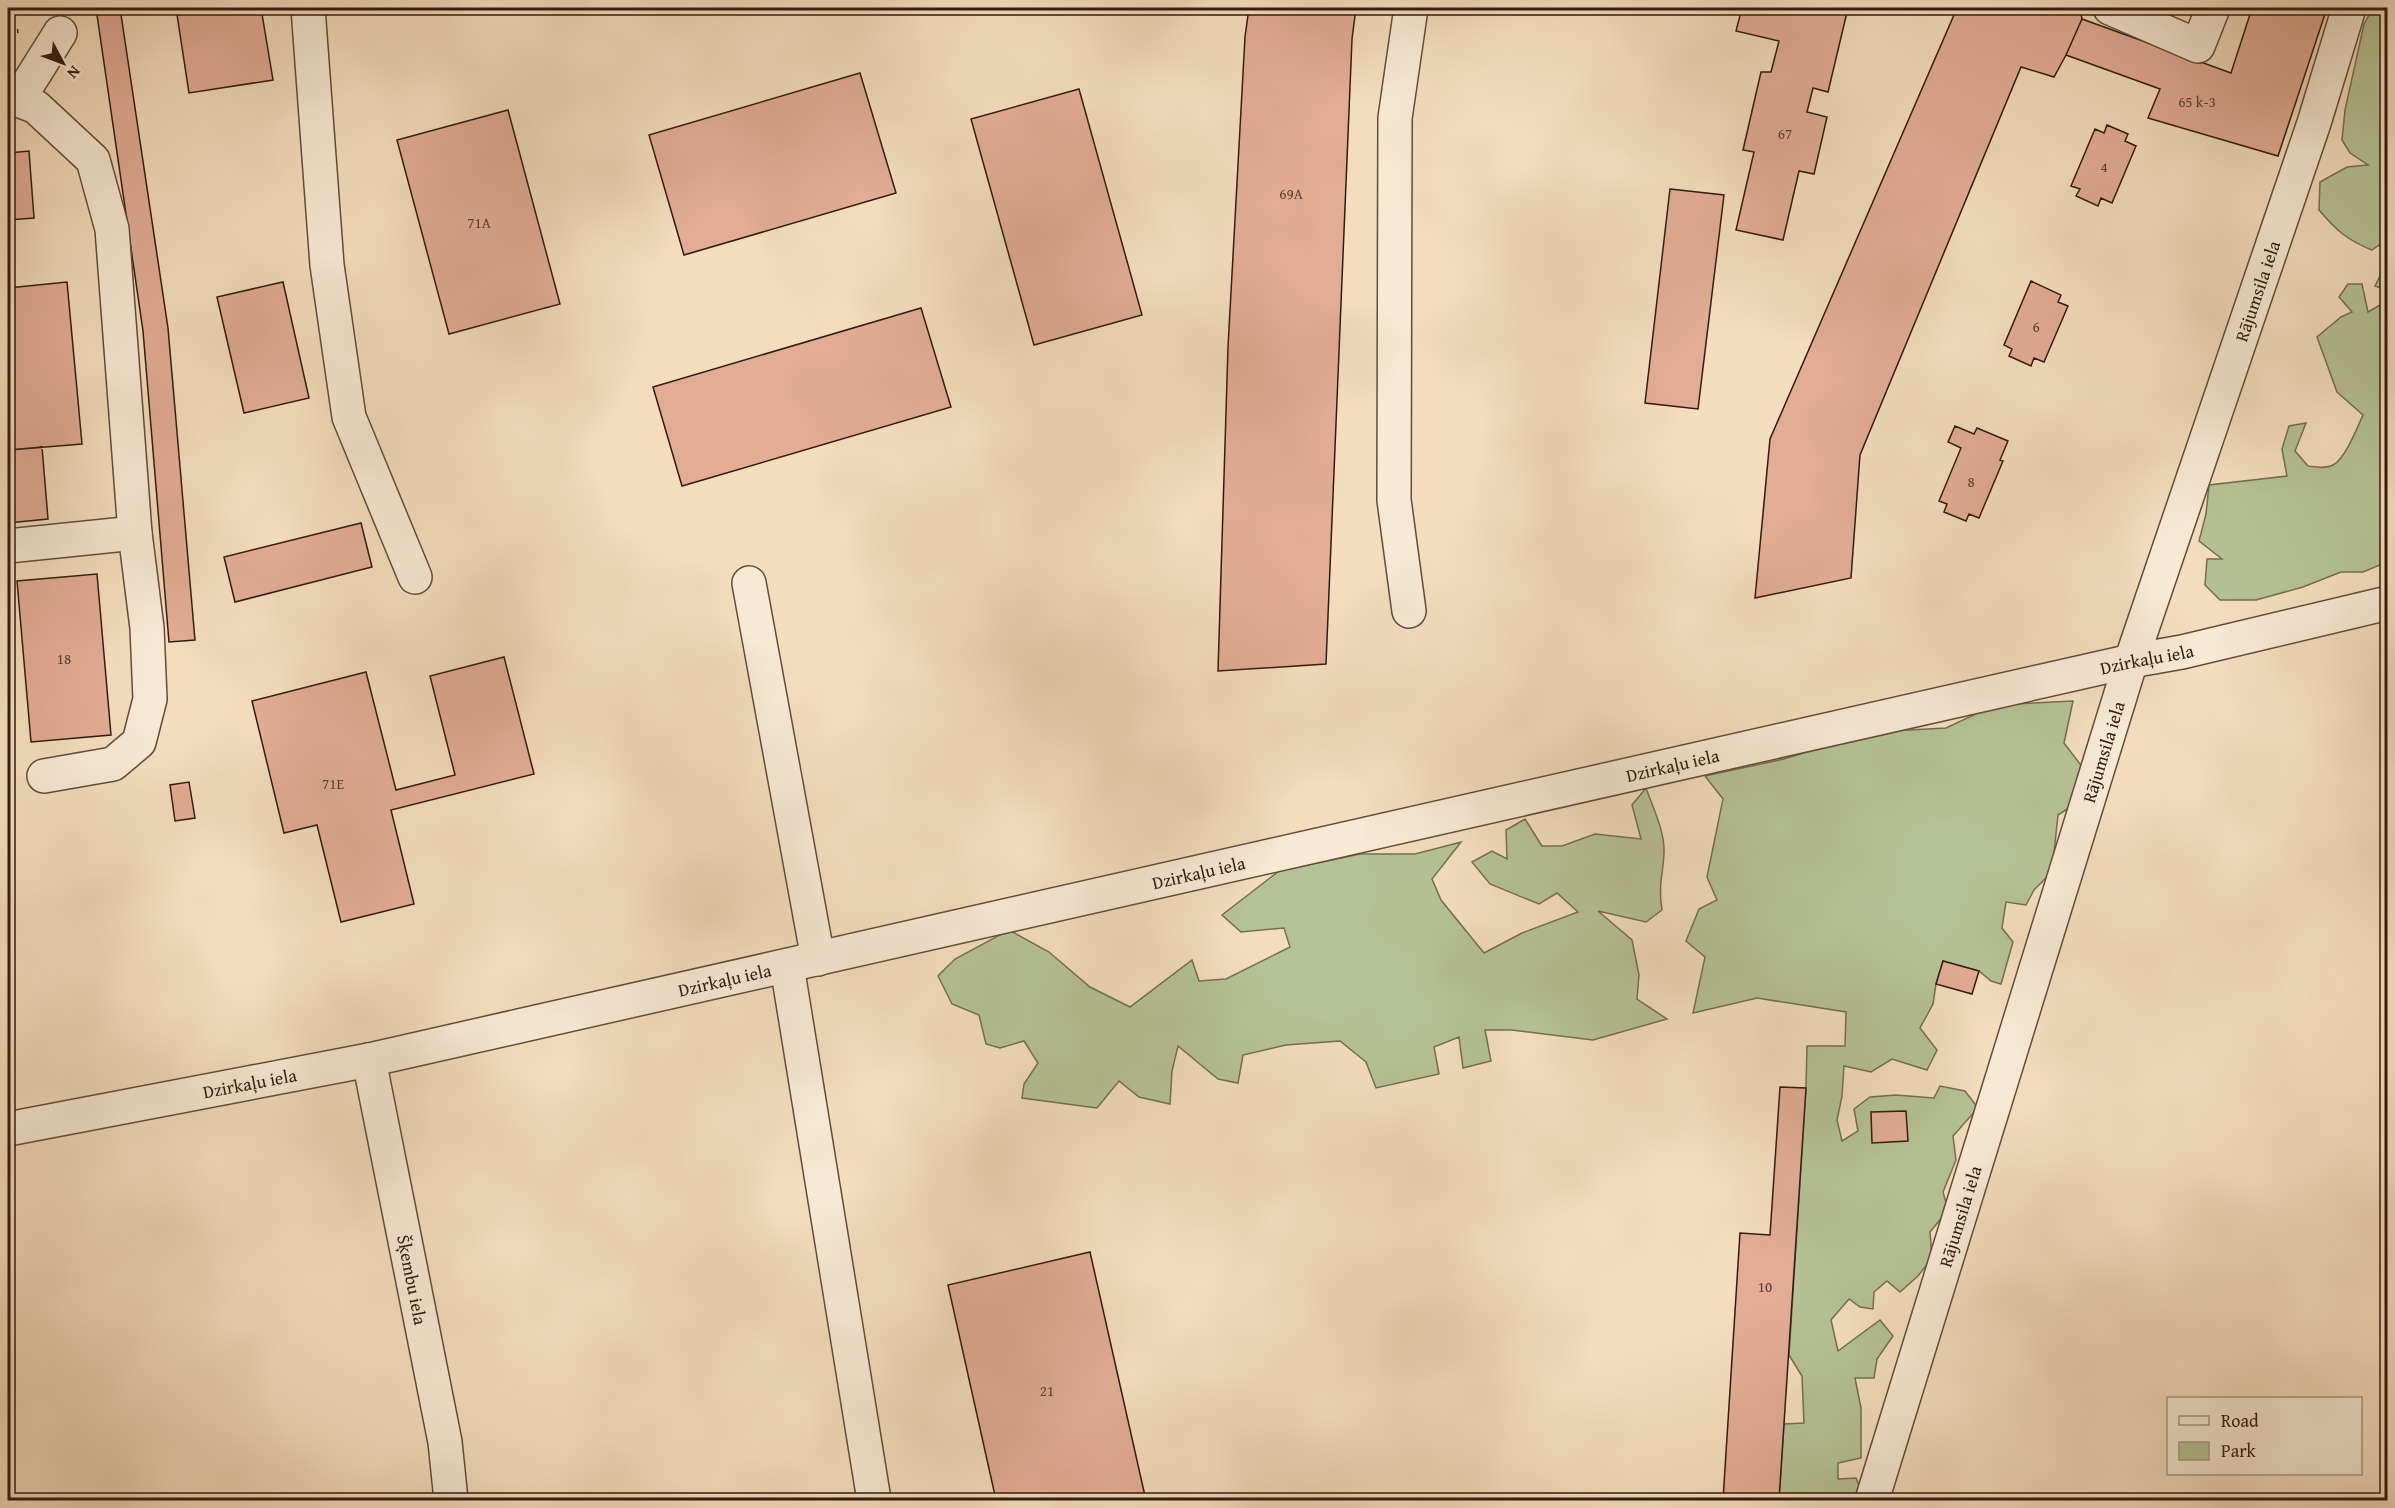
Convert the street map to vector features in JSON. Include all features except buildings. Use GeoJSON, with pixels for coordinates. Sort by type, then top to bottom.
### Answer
{"type":"FeatureCollection","features":[{"type":"Feature","properties":{"kind":"street"},"geometry":{"type":"LineString","coordinates":[[308,8],[327,265],[349,417],[415,577]]}},
{"type":"Feature","properties":{"kind":"street"},"geometry":{"type":"LineString","coordinates":[[1409,611],[1394,500],[1395,118],[1411,8]]}},
{"type":"Feature","properties":{"kind":"street"},"geometry":{"type":"LineString","coordinates":[[2110,8],[2198,46],[2213,8]]}},
{"type":"Feature","properties":{"kind":"street","name":"Rājumsila iela"},"geometry":{"type":"LineString","coordinates":[[1872,1500],[2131,661],[2314,123],[2349,8]]}},
{"type":"Feature","properties":{"kind":"street"},"geometry":{"type":"LineString","coordinates":[[44,776],[112,764],[139,742],[150,699],[147,628],[135,533],[111,230],[93,160],[36,107],[13,98],[60,33]]}},
{"type":"Feature","properties":{"kind":"street"},"geometry":{"type":"LineString","coordinates":[[8,546],[135,533]]}},
{"type":"Feature","properties":{"kind":"street"},"geometry":{"type":"LineString","coordinates":[[749,583],[803,962],[874,1500]]}},
{"type":"Feature","properties":{"kind":"street","name":"Dzirkaļu iela"},"geometry":{"type":"LineString","coordinates":[[8,1129],[369,1060],[2131,661],[2182,652],[2388,603]]}},
{"type":"Feature","properties":{"kind":"street","name":"Šķembu iela"},"geometry":{"type":"LineString","coordinates":[[369,1060],[445,1442],[451,1500]]}},
{"type":"Feature","properties":{"kind":"green space"},"geometry":{"type":"Polygon","coordinates":[[[2373,8],[2387,8],[2388,239],[2372,250],[2342,234],[2319,210],[2320,182],[2347,167],[2368,165],[2350,153],[2342,140],[2345,110],[2364,24],[2373,8]]]}},
{"type":"Feature","properties":{"kind":"green space"},"geometry":{"type":"Polygon","coordinates":[[[2387,262],[2387,290],[2375,286],[2387,262]]]}},
{"type":"Feature","properties":{"kind":"green space"},"geometry":{"type":"Polygon","coordinates":[[[2348,284],[2362,284],[2368,312],[2387,301],[2387,562],[2363,572],[2341,572],[2303,587],[2256,600],[2220,600],[2205,585],[2207,559],[2222,559],[2199,541],[2206,514],[2209,485],[2287,476],[2282,449],[2289,426],[2306,423],[2295,451],[2308,466],[2333,465],[2346,450],[2363,415],[2337,392],[2317,337],[2341,317],[2352,312],[2339,297],[2348,284]]]}},
{"type":"Feature","properties":{"kind":"green space"},"geometry":{"type":"Polygon","coordinates":[[[2073,701],[2064,743],[2083,768],[2075,804],[2058,815],[2052,872],[2034,890],[2026,905],[2006,902],[2002,928],[2013,942],[2001,984],[1991,981],[1979,971],[1943,961],[1933,1004],[1920,1028],[1937,1050],[1927,1070],[1892,1059],[1871,1072],[1844,1066],[1842,1096],[1837,1120],[1842,1141],[1858,1131],[1854,1109],[1870,1097],[1896,1095],[1934,1098],[1940,1086],[1965,1091],[1978,1108],[1953,1136],[1956,1160],[1943,1192],[1948,1210],[1930,1232],[1932,1258],[1918,1276],[1900,1292],[1887,1281],[1874,1292],[1873,1309],[1860,1307],[1849,1299],[1831,1320],[1838,1351],[1880,1320],[1893,1336],[1877,1359],[1874,1378],[1855,1378],[1861,1408],[1861,1458],[1838,1463],[1838,1479],[1856,1478],[1863,1495],[1861,1500],[1779,1500],[1784,1424],[1804,1423],[1802,1376],[1789,1355],[1807,1046],[1845,1046],[1846,1012],[1757,998],[1693,1013],[1705,957],[1686,941],[1699,909],[1717,900],[1707,877],[1723,799],[1705,776],[1784,759],[1871,732],[1946,728],[1995,705],[2073,701]]]}},
{"type":"Feature","properties":{"kind":"green space"},"geometry":{"type":"Polygon","coordinates":[[[1646,788],[1663,837],[1662,910],[1646,922],[1598,911],[1632,940],[1639,975],[1637,999],[1667,1019],[1593,1040],[1512,1030],[1485,1030],[1491,1061],[1463,1068],[1459,1037],[1434,1047],[1439,1074],[1376,1088],[1366,1062],[1340,1041],[1286,1045],[1243,1055],[1238,1083],[1218,1079],[1178,1046],[1172,1071],[1170,1104],[1139,1097],[1119,1081],[1097,1108],[1022,1098],[1024,1084],[1038,1063],[1024,1041],[1000,1048],[986,1044],[979,1015],[952,1004],[938,976],[955,959],[1009,930],[1049,952],[1090,987],[1130,1007],[1192,960],[1199,981],[1226,979],[1290,947],[1284,928],[1241,932],[1222,915],[1279,871],[1360,854],[1415,854],[1461,842],[1432,879],[1441,900],[1484,953],[1522,933],[1578,912],[1557,893],[1539,904],[1490,884],[1472,862],[1492,851],[1507,859],[1506,830],[1525,819],[1542,846],[1562,846],[1595,834],[1641,839],[1632,805],[1646,788]]]}}]}
